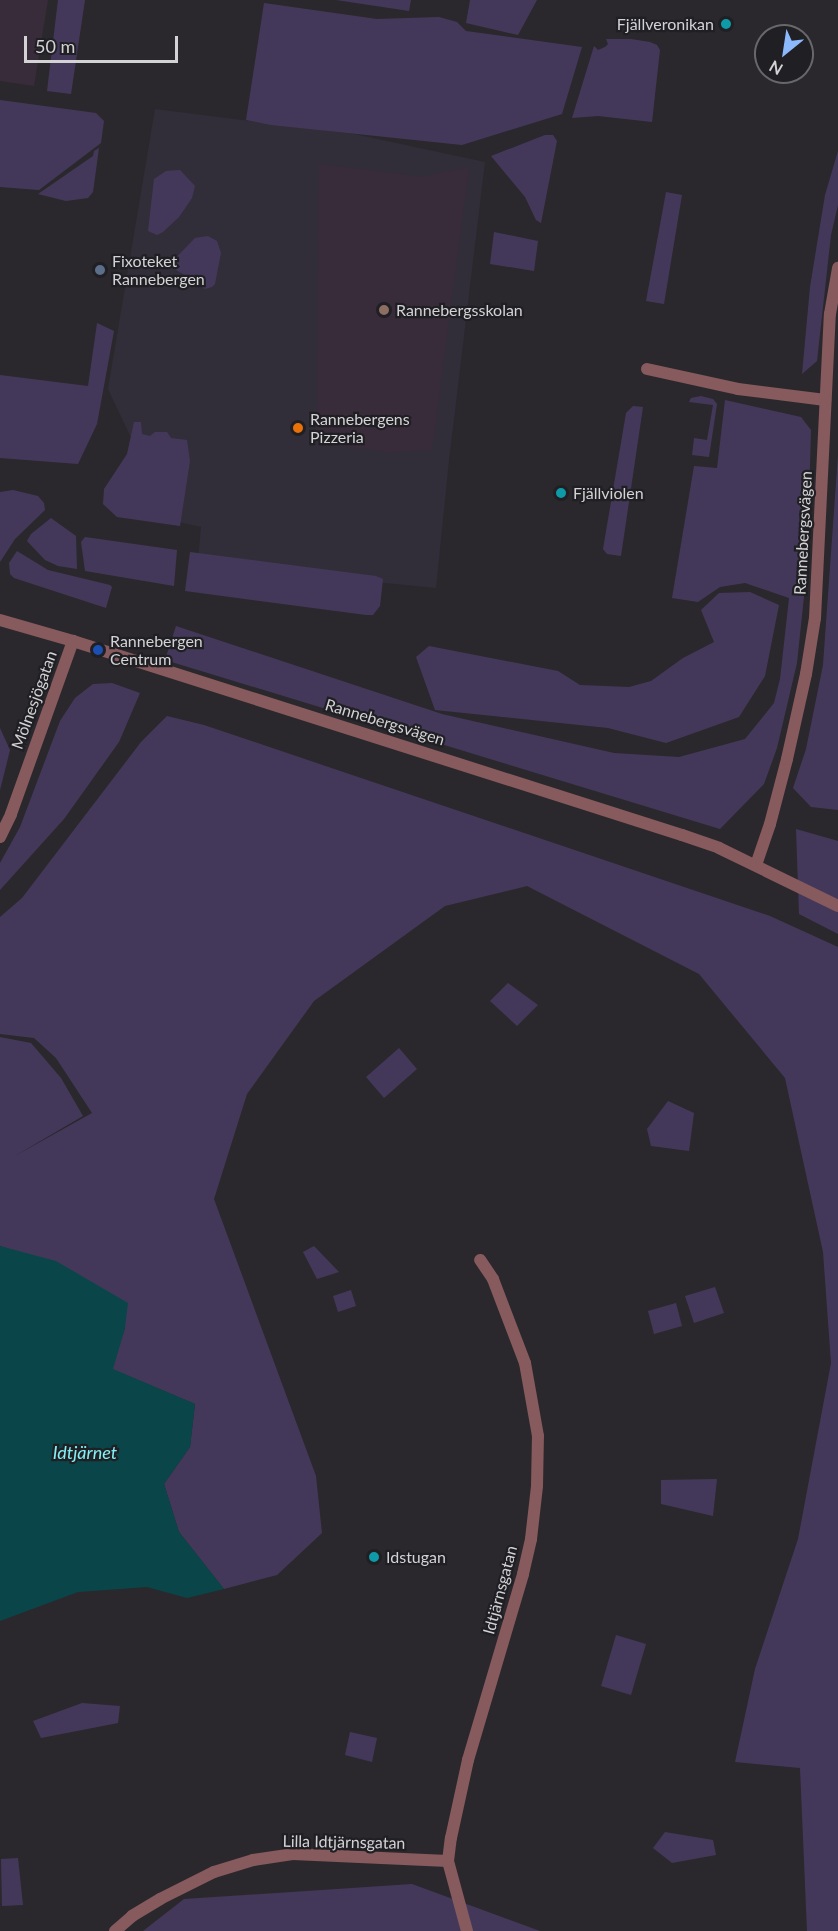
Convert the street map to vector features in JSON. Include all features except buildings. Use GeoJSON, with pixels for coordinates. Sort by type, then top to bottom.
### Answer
{"type":"FeatureCollection","features":[{"type":"Feature","properties":{"kind":"street","name":"Rannebergsvägen"},"geometry":{"type":"LineString","coordinates":[[756,865],[787,759],[812,640],[818,573],[830,314],[838,268]]}},
{"type":"Feature","properties":{"kind":"street"},"geometry":{"type":"LineString","coordinates":[[647,369],[738,389],[825,400]]}},
{"type":"Feature","properties":{"kind":"street","name":"Rannebergsvägen"},"geometry":{"type":"LineString","coordinates":[[0,620],[73,641],[682,835],[756,865],[838,906]]}},
{"type":"Feature","properties":{"kind":"street","name":"Mölnesjögatan"},"geometry":{"type":"LineString","coordinates":[[0,837],[73,641]]}},
{"type":"Feature","properties":{"kind":"street","name":"Idtjärnsgatan"},"geometry":{"type":"LineString","coordinates":[[467,1931],[448,1861],[468,1760],[523,1574],[531,1539],[537,1486],[538,1436],[525,1363],[497,1288],[480,1260]]}},
{"type":"Feature","properties":{"kind":"street","name":"Lilla Idtjärnsgatan"},"geometry":{"type":"LineString","coordinates":[[115,1931],[132,1916],[160,1899],[214,1872],[253,1860],[293,1854],[448,1861]]}},
{"type":"Feature","properties":{"kind":"shaded area"},"geometry":{"type":"Polygon","coordinates":[[[0,0],[48,0],[34,86],[0,81],[0,0]]]}},
{"type":"Feature","properties":{"kind":"shaded area"},"geometry":{"type":"Polygon","coordinates":[[[58,0],[85,0],[71,94],[47,91],[58,0]]]}},
{"type":"Feature","properties":{"kind":"shaded area"},"geometry":{"type":"Polygon","coordinates":[[[336,0],[411,0],[409,11],[336,0]]]}},
{"type":"Feature","properties":{"kind":"shaded area"},"geometry":{"type":"Polygon","coordinates":[[[470,0],[537,0],[518,35],[466,23],[470,0]]]}},
{"type":"Feature","properties":{"kind":"shaded area"},"geometry":{"type":"Polygon","coordinates":[[[264,3],[377,19],[439,17],[457,22],[466,31],[582,47],[562,114],[462,145],[271,125],[246,120],[264,3]]]}},
{"type":"Feature","properties":{"kind":"shaded area"},"geometry":{"type":"Polygon","coordinates":[[[606,39],[650,42],[657,45],[660,50],[652,122],[598,116],[572,118],[594,46],[598,50],[605,47],[608,44],[606,39]]]}},
{"type":"Feature","properties":{"kind":"shaded area"},"geometry":{"type":"Polygon","coordinates":[[[0,100],[96,113],[104,121],[101,143],[39,190],[0,187],[0,100]]]}},
{"type":"Feature","properties":{"kind":"shaded area"},"geometry":{"type":"Polygon","coordinates":[[[155,109],[354,134],[485,162],[436,588],[325,577],[198,560],[201,527],[170,520],[108,389],[155,109]]]}},
{"type":"Feature","properties":{"kind":"shaded area"},"geometry":{"type":"Polygon","coordinates":[[[545,135],[553,135],[557,141],[541,223],[536,220],[525,197],[491,156],[545,135]]]}},
{"type":"Feature","properties":{"kind":"shaded area"},"geometry":{"type":"Polygon","coordinates":[[[99,148],[93,192],[88,198],[66,201],[38,194],[93,156],[94,151],[99,148]]]}},
{"type":"Feature","properties":{"kind":"shaded area"},"geometry":{"type":"Polygon","coordinates":[[[838,151],[838,205],[831,235],[817,361],[802,374],[810,287],[825,195],[838,151]]]}},
{"type":"Feature","properties":{"kind":"shaded area","name":"Rannebergsskolan"},"geometry":{"type":"Polygon","coordinates":[[[319,164],[423,177],[469,167],[432,450],[389,452],[317,443],[319,164]]]}},
{"type":"Feature","properties":{"kind":"shaded area"},"geometry":{"type":"Polygon","coordinates":[[[180,170],[195,186],[192,198],[179,217],[157,235],[148,231],[154,179],[166,171],[180,170]]]}},
{"type":"Feature","properties":{"kind":"shaded area"},"geometry":{"type":"Polygon","coordinates":[[[666,192],[682,195],[664,304],[646,301],[666,192]]]}},
{"type":"Feature","properties":{"kind":"shaded area"},"geometry":{"type":"Polygon","coordinates":[[[494,232],[538,241],[534,271],[490,264],[494,232]]]}},
{"type":"Feature","properties":{"kind":"shaded area"},"geometry":{"type":"Polygon","coordinates":[[[208,236],[217,241],[221,253],[215,284],[205,289],[169,265],[195,238],[208,236]]]}},
{"type":"Feature","properties":{"kind":"shaded area"},"geometry":{"type":"Polygon","coordinates":[[[97,323],[114,331],[97,424],[78,464],[0,458],[0,375],[88,386],[97,323]]]}},
{"type":"Feature","properties":{"kind":"shaded area"},"geometry":{"type":"Polygon","coordinates":[[[701,396],[713,399],[717,404],[709,457],[692,455],[694,438],[707,440],[713,405],[689,402],[691,398],[701,396]]]}},
{"type":"Feature","properties":{"kind":"shaded area"},"geometry":{"type":"Polygon","coordinates":[[[725,400],[801,417],[811,430],[807,568],[797,663],[777,748],[764,784],[720,829],[165,660],[176,626],[442,714],[614,753],[679,757],[745,739],[774,703],[780,679],[789,598],[745,583],[720,587],[698,602],[672,598],[694,466],[717,468],[725,400]]]}},
{"type":"Feature","properties":{"kind":"shaded area"},"geometry":{"type":"Polygon","coordinates":[[[633,406],[643,407],[621,556],[607,554],[603,549],[626,413],[633,406]]]}},
{"type":"Feature","properties":{"kind":"shaded area"},"geometry":{"type":"Polygon","coordinates":[[[134,422],[141,422],[142,434],[150,436],[155,432],[167,432],[171,438],[187,440],[190,461],[180,526],[117,517],[103,504],[104,489],[127,454],[134,422]]]}},
{"type":"Feature","properties":{"kind":"shaded area"},"geometry":{"type":"Polygon","coordinates":[[[838,455],[838,810],[811,807],[793,788],[806,749],[823,665],[838,455]]]}},
{"type":"Feature","properties":{"kind":"shaded area"},"geometry":{"type":"Polygon","coordinates":[[[13,490],[38,496],[44,503],[45,510],[15,539],[0,562],[0,492],[13,490]]]}},
{"type":"Feature","properties":{"kind":"shaded area"},"geometry":{"type":"Polygon","coordinates":[[[51,518],[76,536],[77,569],[58,566],[45,560],[27,541],[31,534],[51,518]]]}},
{"type":"Feature","properties":{"kind":"shaded area"},"geometry":{"type":"Polygon","coordinates":[[[85,537],[177,550],[174,586],[85,571],[81,542],[85,537]]]}},
{"type":"Feature","properties":{"kind":"shaded area"},"geometry":{"type":"Polygon","coordinates":[[[17,551],[48,570],[110,585],[112,587],[106,608],[14,578],[10,574],[9,563],[17,551]]]}},
{"type":"Feature","properties":{"kind":"shaded area"},"geometry":{"type":"Polygon","coordinates":[[[190,552],[376,576],[383,579],[380,606],[373,615],[366,615],[185,591],[190,552]]]}},
{"type":"Feature","properties":{"kind":"shaded area"},"geometry":{"type":"Polygon","coordinates":[[[750,592],[779,605],[765,676],[739,717],[666,743],[608,728],[435,710],[416,657],[429,646],[558,671],[580,685],[629,687],[651,681],[683,658],[714,642],[701,610],[719,593],[750,592]]]}},
{"type":"Feature","properties":{"kind":"shaded area"},"geometry":{"type":"Polygon","coordinates":[[[112,683],[140,693],[119,742],[64,819],[0,890],[0,863],[20,827],[60,721],[75,698],[93,684],[112,683]]]}},
{"type":"Feature","properties":{"kind":"shaded area"},"geometry":{"type":"Polygon","coordinates":[[[167,716],[204,725],[770,916],[838,947],[838,1931],[807,1931],[800,1768],[735,1762],[755,1669],[798,1539],[831,1363],[823,1252],[785,1078],[699,974],[527,886],[445,906],[314,1001],[247,1094],[214,1199],[316,1476],[322,1533],[277,1575],[224,1589],[179,1532],[164,1484],[190,1447],[195,1404],[112,1369],[125,1328],[18,1252],[0,1246],[0,1037],[31,1043],[61,1078],[83,1116],[13,1157],[92,1113],[56,1058],[34,1038],[0,1034],[0,917],[22,898],[141,742],[167,716]]]}},
{"type":"Feature","properties":{"kind":"shaded area"},"geometry":{"type":"Polygon","coordinates":[[[0,728],[10,750],[0,790],[0,728]]]}},
{"type":"Feature","properties":{"kind":"shaded area"},"geometry":{"type":"Polygon","coordinates":[[[796,829],[838,841],[838,934],[799,914],[796,829]]]}},
{"type":"Feature","properties":{"kind":"shaded area"},"geometry":{"type":"Polygon","coordinates":[[[508,983],[538,1005],[517,1026],[490,1001],[508,983]]]}},
{"type":"Feature","properties":{"kind":"shaded area"},"geometry":{"type":"Polygon","coordinates":[[[399,1048],[417,1069],[384,1098],[366,1077],[399,1048]]]}},
{"type":"Feature","properties":{"kind":"shaded area"},"geometry":{"type":"Polygon","coordinates":[[[668,1101],[694,1113],[689,1151],[651,1146],[647,1129],[668,1101]]]}},
{"type":"Feature","properties":{"kind":"shaded area"},"geometry":{"type":"Polygon","coordinates":[[[314,1246],[339,1272],[317,1279],[303,1252],[314,1246]]]}},
{"type":"Feature","properties":{"kind":"shaded area"},"geometry":{"type":"Polygon","coordinates":[[[715,1287],[724,1313],[694,1323],[685,1296],[715,1287]]]}},
{"type":"Feature","properties":{"kind":"shaded area"},"geometry":{"type":"Polygon","coordinates":[[[351,1290],[356,1306],[338,1312],[333,1296],[351,1290]]]}},
{"type":"Feature","properties":{"kind":"shaded area"},"geometry":{"type":"Polygon","coordinates":[[[676,1303],[682,1326],[654,1334],[648,1311],[676,1303]]]}},
{"type":"Feature","properties":{"kind":"shaded area"},"geometry":{"type":"Polygon","coordinates":[[[717,1479],[713,1516],[661,1504],[661,1480],[717,1479]]]}},
{"type":"Feature","properties":{"kind":"shaded area"},"geometry":{"type":"Polygon","coordinates":[[[616,1635],[646,1644],[631,1695],[601,1686],[616,1635]]]}},
{"type":"Feature","properties":{"kind":"shaded area"},"geometry":{"type":"Polygon","coordinates":[[[82,1703],[120,1706],[118,1723],[41,1738],[33,1721],[82,1703]]]}},
{"type":"Feature","properties":{"kind":"shaded area"},"geometry":{"type":"Polygon","coordinates":[[[350,1732],[377,1738],[372,1762],[345,1755],[350,1732]]]}},
{"type":"Feature","properties":{"kind":"shaded area"},"geometry":{"type":"Polygon","coordinates":[[[665,1832],[713,1840],[716,1855],[672,1863],[653,1848],[665,1832]]]}},
{"type":"Feature","properties":{"kind":"shaded area"},"geometry":{"type":"Polygon","coordinates":[[[18,1858],[23,1905],[2,1906],[1,1859],[18,1858]]]}},
{"type":"Feature","properties":{"kind":"shaded area"},"geometry":{"type":"Polygon","coordinates":[[[412,1884],[540,1931],[143,1931],[184,1899],[412,1884]]]}},
{"type":"Feature","properties":{"kind":"water","name":"Idtjärnet"},"geometry":{"type":"Polygon","coordinates":[[[0,1246],[56,1261],[128,1303],[125,1328],[113,1369],[195,1404],[190,1447],[164,1484],[179,1532],[224,1589],[187,1598],[147,1587],[78,1592],[0,1621],[0,1246]]]}},
{"type":"Feature","properties":{"kind":"place","name":"Fjällveronikan"},"geometry":{"type":"Point","coordinates":[726,24]}},
{"type":"Feature","properties":{"kind":"place","name":"Fixoteket Rannebergen"},"geometry":{"type":"Point","coordinates":[100,270]}},
{"type":"Feature","properties":{"kind":"place","name":"Rannebergsskolan"},"geometry":{"type":"Point","coordinates":[384,310]}},
{"type":"Feature","properties":{"kind":"place","name":"Rannebergens Pizzeria"},"geometry":{"type":"Point","coordinates":[298,428]}},
{"type":"Feature","properties":{"kind":"place","name":"Fjällviolen"},"geometry":{"type":"Point","coordinates":[561,493]}},
{"type":"Feature","properties":{"kind":"place","name":"Rannebergen Centrum"},"geometry":{"type":"Point","coordinates":[98,650]}},
{"type":"Feature","properties":{"kind":"place","name":"Idstugan"},"geometry":{"type":"Point","coordinates":[374,1557]}}]}
